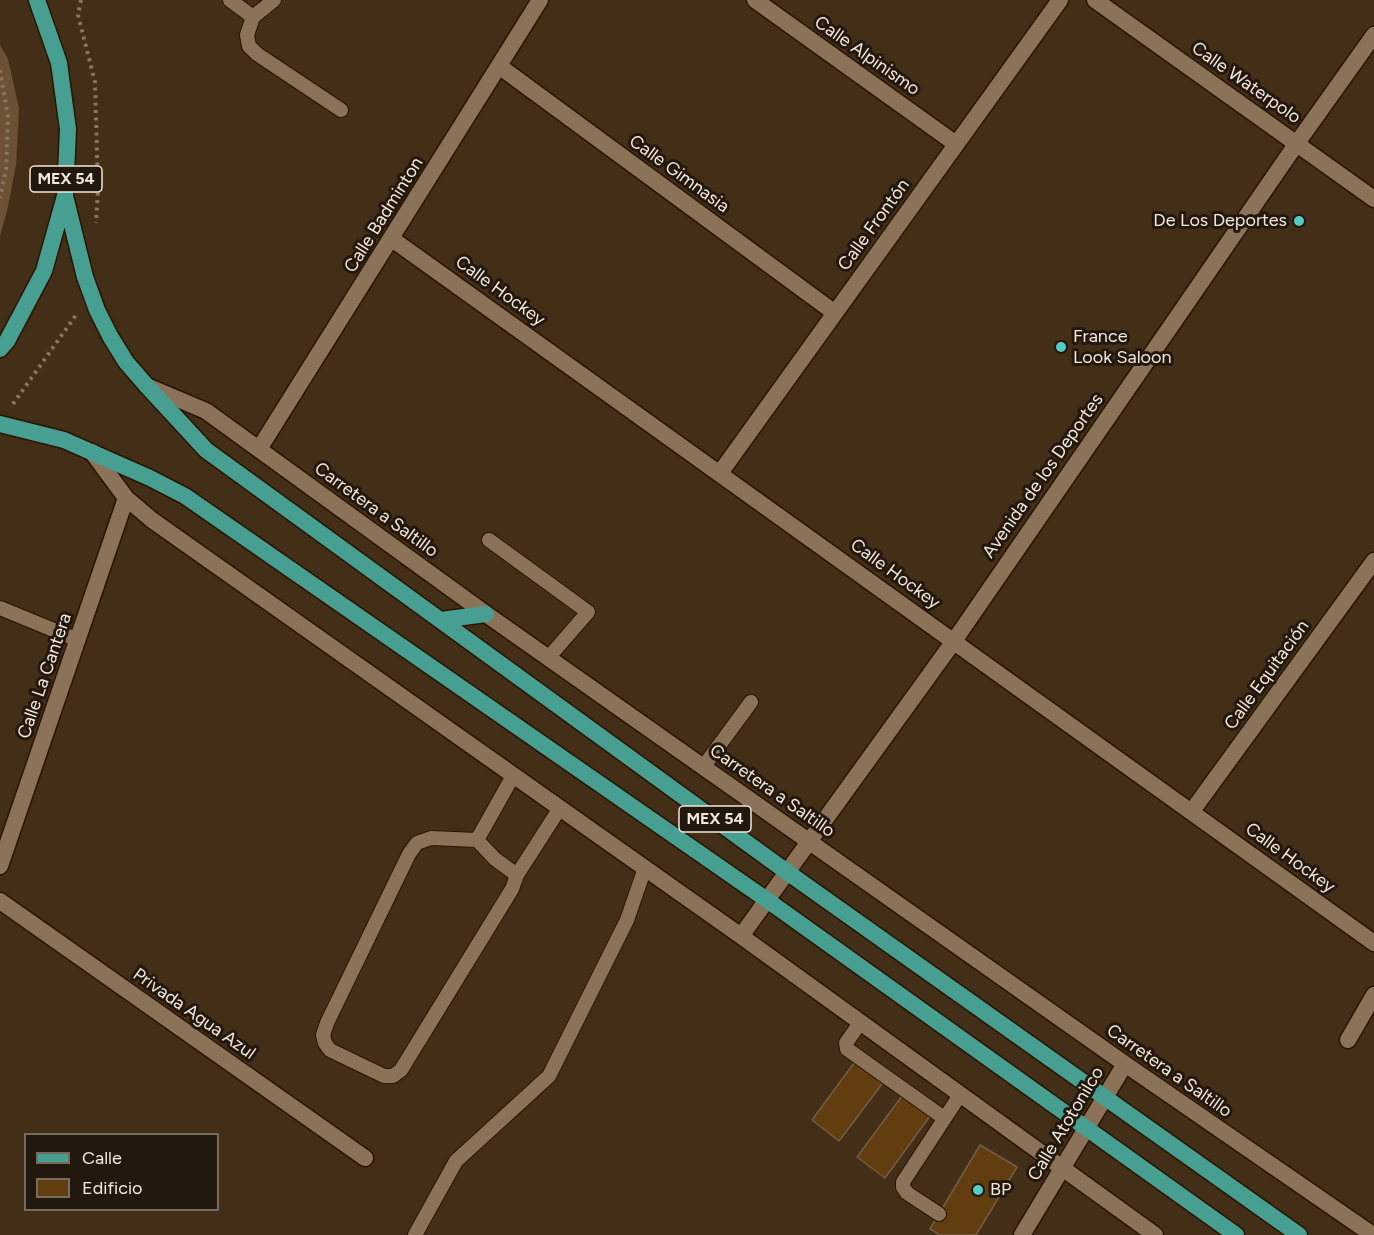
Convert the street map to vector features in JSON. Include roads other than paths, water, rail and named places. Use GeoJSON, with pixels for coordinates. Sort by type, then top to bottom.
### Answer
{"type":"FeatureCollection","features":[{"type":"Feature","properties":{"kind":"main road","name":"MEX 54"},"geometry":{"type":"LineString","coordinates":[[0,349],[7,341],[44,271],[65,196],[68,129],[61,74],[37,0]]}},
{"type":"Feature","properties":{"kind":"main road","name":"Carretera a Saltillo"},"geometry":{"type":"LineString","coordinates":[[65,196],[85,277],[97,310],[126,362],[206,450],[787,872],[1299,1235]]}},
{"type":"Feature","properties":{"kind":"main road","name":"MEX 54"},"geometry":{"type":"LineString","coordinates":[[0,424],[64,440],[185,496],[766,900],[1236,1235]]}},
{"type":"Feature","properties":{"kind":"main road"},"geometry":{"type":"LineString","coordinates":[[441,620],[486,614]]}},
{"type":"Feature","properties":{"kind":"street","name":"Calle Badminton"},"geometry":{"type":"LineString","coordinates":[[259,449],[540,0]]}},
{"type":"Feature","properties":{"kind":"street","name":"Calle Alpinismo"},"geometry":{"type":"LineString","coordinates":[[755,0],[957,144]]}},
{"type":"Feature","properties":{"kind":"street","name":"Calle Frontón"},"geometry":{"type":"LineString","coordinates":[[720,473],[1060,0]]}},
{"type":"Feature","properties":{"kind":"street","name":"Calle Waterpolo"},"geometry":{"type":"LineString","coordinates":[[1095,0],[1374,199]]}},
{"type":"Feature","properties":{"kind":"street","name":"Avenida de los Deportes"},"geometry":{"type":"LineString","coordinates":[[741,936],[954,641],[1374,35]]}},
{"type":"Feature","properties":{"kind":"street","name":"Calle Gimnasia"},"geometry":{"type":"LineString","coordinates":[[499,66],[835,312]]}},
{"type":"Feature","properties":{"kind":"street","name":"Calle Hockey"},"geometry":{"type":"LineString","coordinates":[[392,239],[1374,943]]}},
{"type":"Feature","properties":{"kind":"street","name":"Carretera a Saltillo"},"geometry":{"type":"LineString","coordinates":[[146,386],[206,411],[486,614],[810,840],[1125,1065],[1373,1235]]}},
{"type":"Feature","properties":{"kind":"street"},"geometry":{"type":"LineString","coordinates":[[92,452],[126,498],[152,520],[741,936],[1155,1235]]}},
{"type":"Feature","properties":{"kind":"street","name":"Calle La Cantera"},"geometry":{"type":"LineString","coordinates":[[0,866],[126,498]]}},
{"type":"Feature","properties":{"kind":"street","name":"Calle Equitación"},"geometry":{"type":"LineString","coordinates":[[1192,811],[1374,561]]}},
{"type":"Feature","properties":{"kind":"street","name":"Privada Agua Azul"},"geometry":{"type":"LineString","coordinates":[[0,901],[365,1158]]}},
{"type":"Feature","properties":{"kind":"street"},"geometry":{"type":"LineString","coordinates":[[1348,1040],[1374,995]]}},
{"type":"Feature","properties":{"kind":"street","name":"Calle Atotonilco"},"geometry":{"type":"LineString","coordinates":[[1022,1235],[1125,1065]]}},
{"type":"Feature","properties":{"kind":"lane"},"geometry":{"type":"LineString","coordinates":[[230,0],[254,17]]}},
{"type":"Feature","properties":{"kind":"lane"},"geometry":{"type":"LineString","coordinates":[[274,0],[254,17],[247,35],[249,46],[257,54],[341,110]]}},
{"type":"Feature","properties":{"kind":"lane"},"geometry":{"type":"LineString","coordinates":[[489,540],[588,612],[549,657]]}},
{"type":"Feature","properties":{"kind":"lane"},"geometry":{"type":"LineString","coordinates":[[0,608],[78,640]]}},
{"type":"Feature","properties":{"kind":"lane"},"geometry":{"type":"LineString","coordinates":[[704,766],[751,702]]}},
{"type":"Feature","properties":{"kind":"lane"},"geometry":{"type":"LineString","coordinates":[[477,840],[513,776]]}},
{"type":"Feature","properties":{"kind":"lane"},"geometry":{"type":"LineString","coordinates":[[517,875],[495,860],[477,840],[431,838],[417,843],[412,848],[327,1023],[323,1035],[330,1050],[384,1076],[389,1077],[398,1073],[560,808]]}},
{"type":"Feature","properties":{"kind":"lane"},"geometry":{"type":"LineString","coordinates":[[415,1235],[456,1161],[549,1076],[627,920],[645,868]]}},
{"type":"Feature","properties":{"kind":"lane"},"geometry":{"type":"LineString","coordinates":[[860,1023],[846,1043],[847,1049],[944,1118]]}},
{"type":"Feature","properties":{"kind":"lane"},"geometry":{"type":"LineString","coordinates":[[939,1214],[904,1191],[903,1182],[960,1095]]}},
{"type":"Feature","properties":{"kind":"place","name":"De Los Deportes"},"geometry":{"type":"Point","coordinates":[1299,221]}},
{"type":"Feature","properties":{"kind":"place","name":"France Look Saloon"},"geometry":{"type":"Point","coordinates":[1061,347]}},
{"type":"Feature","properties":{"kind":"place","name":"BP"},"geometry":{"type":"Point","coordinates":[978,1190]}}]}
